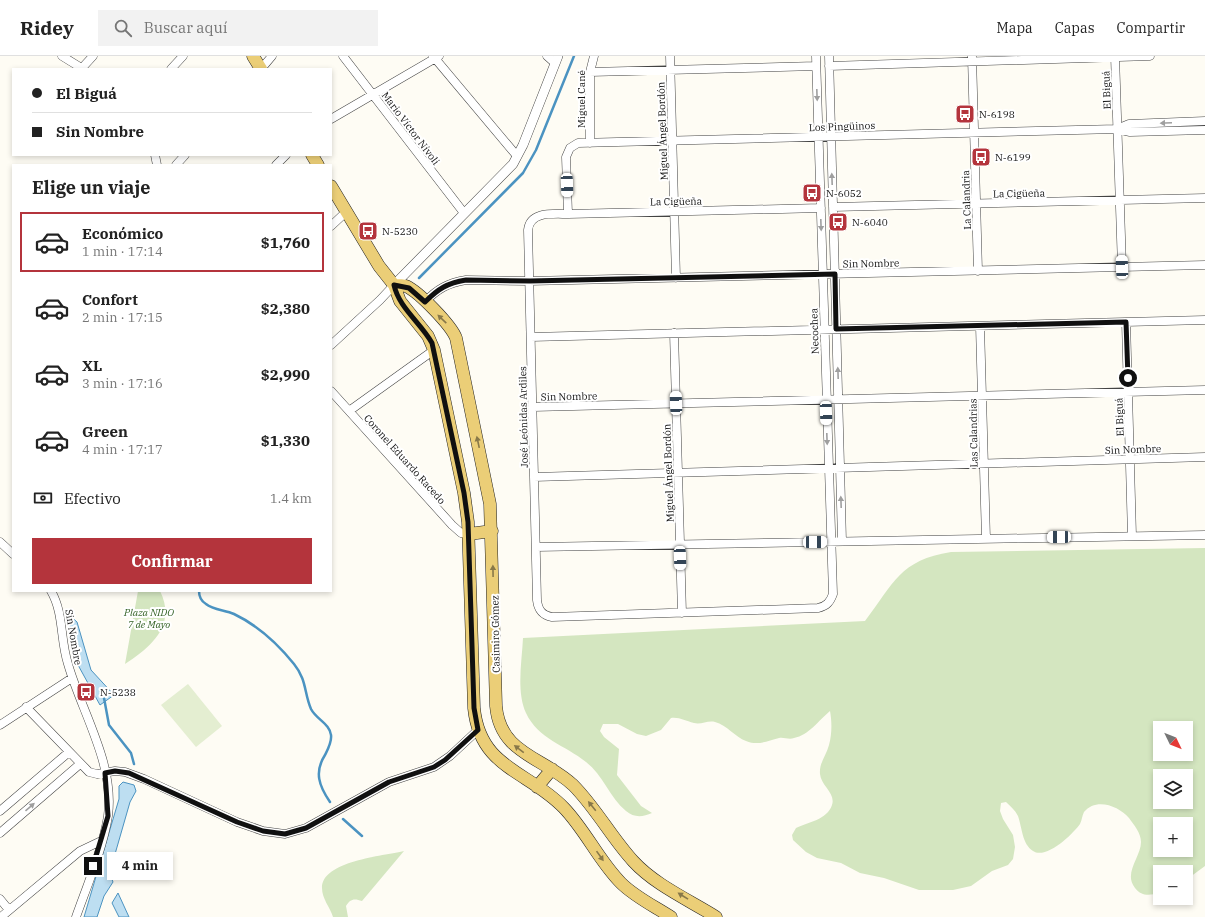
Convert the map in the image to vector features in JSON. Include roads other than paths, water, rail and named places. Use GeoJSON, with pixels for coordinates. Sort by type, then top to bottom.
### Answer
{"type":"FeatureCollection","features":[{"type":"Feature","properties":{"kind":"main road"},"geometry":{"type":"LineString","coordinates":[[253,56],[260,68]]}},
{"type":"Feature","properties":{"kind":"main road"},"geometry":{"type":"LineString","coordinates":[[332,188],[378,266],[394,285],[400,301],[428,336],[434,350],[464,493],[469,534],[474,708],[478,730],[489,750],[496,758],[516,774],[555,799],[569,813],[620,882],[637,896],[671,917]]}},
{"type":"Feature","properties":{"kind":"main road","name":"Casimiro Gómez"},"geometry":{"type":"LineString","coordinates":[[394,285],[409,288],[451,327],[456,338],[488,491],[492,531],[497,717],[505,736],[513,744],[565,778],[588,801],[637,864],[657,880],[716,917]]}},
{"type":"Feature","properties":{"kind":"main road"},"geometry":{"type":"LineString","coordinates":[[469,534],[492,531]]}},
{"type":"Feature","properties":{"kind":"main road"},"geometry":{"type":"LineString","coordinates":[[537,787],[552,769]]}},
{"type":"Feature","properties":{"kind":"street"},"geometry":{"type":"LineString","coordinates":[[62,56],[80,68]]}},
{"type":"Feature","properties":{"kind":"street"},"geometry":{"type":"LineString","coordinates":[[83,68],[93,56]]}},
{"type":"Feature","properties":{"kind":"street"},"geometry":{"type":"LineString","coordinates":[[172,68],[183,56]]}},
{"type":"Feature","properties":{"kind":"street"},"geometry":{"type":"LineString","coordinates":[[262,68],[272,56]]}},
{"type":"Feature","properties":{"kind":"street","name":"Mario Víctor Nívoli"},"geometry":{"type":"LineString","coordinates":[[343,56],[464,213]]}},
{"type":"Feature","properties":{"kind":"street"},"geometry":{"type":"LineString","coordinates":[[332,344],[380,300],[507,171],[518,156],[557,60],[547,56]]}},
{"type":"Feature","properties":{"kind":"street","name":"Miguel Cané"},"geometry":{"type":"LineString","coordinates":[[590,143],[590,72],[594,56]]}},
{"type":"Feature","properties":{"kind":"street","name":"Miguel Ángel Bordón"},"geometry":{"type":"LineString","coordinates":[[670,56],[676,278]]}},
{"type":"Feature","properties":{"kind":"street","name":"Necochea"},"geometry":{"type":"LineString","coordinates":[[682,613],[818,608],[828,604],[833,594],[830,542],[816,56]]}},
{"type":"Feature","properties":{"kind":"street"},"geometry":{"type":"LineString","coordinates":[[829,56],[842,541]]}},
{"type":"Feature","properties":{"kind":"street"},"geometry":{"type":"LineString","coordinates":[[829,66],[972,59],[1150,56]]}},
{"type":"Feature","properties":{"kind":"street"},"geometry":{"type":"LineString","coordinates":[[332,118],[436,57],[518,156]]}},
{"type":"Feature","properties":{"kind":"street","name":"El Biguá"},"geometry":{"type":"LineString","coordinates":[[1115,57],[1122,267]]}},
{"type":"Feature","properties":{"kind":"street","name":"La Calandria"},"geometry":{"type":"LineString","coordinates":[[972,59],[978,271]]}},
{"type":"Feature","properties":{"kind":"street"},"geometry":{"type":"LineString","coordinates":[[590,72],[816,66]]}},
{"type":"Feature","properties":{"kind":"street","name":"Los Pingüinos"},"geometry":{"type":"LineString","coordinates":[[1117,129],[1129,124],[1205,121]]}},
{"type":"Feature","properties":{"kind":"street","name":"Los Pingüinos"},"geometry":{"type":"LineString","coordinates":[[568,214],[566,157],[570,148],[578,143],[1117,129],[1130,132],[1205,130]]}},
{"type":"Feature","properties":{"kind":"street"},"geometry":{"type":"LineString","coordinates":[[177,164],[183,156]]}},
{"type":"Feature","properties":{"kind":"street"},"geometry":{"type":"LineString","coordinates":[[277,164],[285,156]]}},
{"type":"Feature","properties":{"kind":"street","name":"La Cigüeña"},"geometry":{"type":"LineString","coordinates":[[833,208],[1205,198]]}},
{"type":"Feature","properties":{"kind":"street","name":"La Cigüeña"},"geometry":{"type":"LineString","coordinates":[[533,219],[542,215],[568,214],[820,208]]}},
{"type":"Feature","properties":{"kind":"street"},"geometry":{"type":"LineString","coordinates":[[332,225],[346,212]]}},
{"type":"Feature","properties":{"kind":"street","name":"José Leónidas Ardiles"},"geometry":{"type":"LineString","coordinates":[[533,219],[528,230],[538,605],[543,614],[552,617],[682,613]]}},
{"type":"Feature","properties":{"kind":"street","name":"Sin Nombre"},"geometry":{"type":"LineString","coordinates":[[425,302],[437,290],[456,282],[1205,265]]}},
{"type":"Feature","properties":{"kind":"street"},"geometry":{"type":"LineString","coordinates":[[531,337],[1205,320]]}},
{"type":"Feature","properties":{"kind":"street","name":"El Biguá"},"geometry":{"type":"LineString","coordinates":[[1126,322],[1132,536]]}},
{"type":"Feature","properties":{"kind":"street","name":"Las Calandrias"},"geometry":{"type":"LineString","coordinates":[[980,326],[986,539]]}},
{"type":"Feature","properties":{"kind":"street","name":"Miguel Ángel Bordón"},"geometry":{"type":"LineString","coordinates":[[674,333],[682,613]]}},
{"type":"Feature","properties":{"kind":"street"},"geometry":{"type":"LineString","coordinates":[[349,411],[434,350]]}},
{"type":"Feature","properties":{"kind":"street","name":"Sin Nombre"},"geometry":{"type":"LineString","coordinates":[[533,407],[1205,390]]}},
{"type":"Feature","properties":{"kind":"street","name":"Coronel Eduardo Racedo"},"geometry":{"type":"LineString","coordinates":[[332,391],[452,525],[461,533],[469,534]]}},
{"type":"Feature","properties":{"kind":"street","name":"Sin Nombre"},"geometry":{"type":"LineString","coordinates":[[534,477],[1205,457]]}},
{"type":"Feature","properties":{"kind":"street"},"geometry":{"type":"LineString","coordinates":[[536,547],[1205,535]]}},
{"type":"Feature","properties":{"kind":"street"},"geometry":{"type":"LineString","coordinates":[[0,542],[12,553]]}},
{"type":"Feature","properties":{"kind":"street","name":"Sin Nombre"},"geometry":{"type":"LineString","coordinates":[[51,592],[59,608],[64,650],[72,678],[98,746],[105,773],[108,816],[76,917]]}},
{"type":"Feature","properties":{"kind":"street"},"geometry":{"type":"LineString","coordinates":[[0,725],[72,678]]}},
{"type":"Feature","properties":{"kind":"street"},"geometry":{"type":"LineString","coordinates":[[26,707],[80,764],[93,774],[115,771],[129,773],[237,822],[263,831],[285,834],[306,828],[389,782],[434,767],[445,760],[478,730]]}},
{"type":"Feature","properties":{"kind":"street"},"geometry":{"type":"LineString","coordinates":[[0,811],[69,752]]}},
{"type":"Feature","properties":{"kind":"street"},"geometry":{"type":"LineString","coordinates":[[0,833],[80,764]]}},
{"type":"Feature","properties":{"kind":"street"},"geometry":{"type":"LineString","coordinates":[[1,917],[80,851],[101,840]]}},
{"type":"Feature","properties":{"kind":"street"},"geometry":{"type":"LineString","coordinates":[[0,899],[9,910]]}},
{"type":"Feature","properties":{"kind":"water"},"geometry":{"type":"Polygon","coordinates":[[[68,614],[77,622],[91,670],[114,695],[100,705],[78,665],[69,635],[68,614]]]}},
{"type":"Feature","properties":{"kind":"water"},"geometry":{"type":"Polygon","coordinates":[[[123,782],[134,785],[136,791],[130,802],[111,868],[111,877],[113,882],[104,896],[97,917],[84,917],[119,799],[119,786],[123,782]]]}},
{"type":"Feature","properties":{"kind":"water"},"geometry":{"type":"Polygon","coordinates":[[[118,893],[129,917],[119,917],[112,903],[118,893]]]}},
{"type":"Feature","properties":{"kind":"waterway"},"geometry":{"type":"LineString","coordinates":[[419,278],[523,173],[536,150],[574,56]]}},
{"type":"Feature","properties":{"kind":"waterway"},"geometry":{"type":"LineString","coordinates":[[199,592],[200,597],[204,603],[216,609],[243,618],[259,629],[281,649],[298,670],[313,713],[326,725],[331,735],[330,743],[322,761],[319,773],[321,785],[330,802]]}},
{"type":"Feature","properties":{"kind":"waterway"},"geometry":{"type":"LineString","coordinates":[[104,698],[109,725],[131,753],[134,764]]}},
{"type":"Feature","properties":{"kind":"waterway"},"geometry":{"type":"LineString","coordinates":[[343,819],[362,836]]}},
{"type":"Feature","properties":{"kind":"place","name":"N-6198"},"geometry":{"type":"Point","coordinates":[965,114]}},
{"type":"Feature","properties":{"kind":"place","name":"N-6199"},"geometry":{"type":"Point","coordinates":[981,157]}},
{"type":"Feature","properties":{"kind":"place","name":"N-6052"},"geometry":{"type":"Point","coordinates":[812,193]}},
{"type":"Feature","properties":{"kind":"place","name":"N-6040"},"geometry":{"type":"Point","coordinates":[838,222]}},
{"type":"Feature","properties":{"kind":"place","name":"N-5230"},"geometry":{"type":"Point","coordinates":[368,231]}},
{"type":"Feature","properties":{"kind":"place","name":"N-5238"},"geometry":{"type":"Point","coordinates":[86,692]}},
{"type":"Feature","properties":{"kind":"park label","name":"Plaza NIDO 7 de Mayo"},"geometry":{"type":"Point","coordinates":[149,618]}}]}
